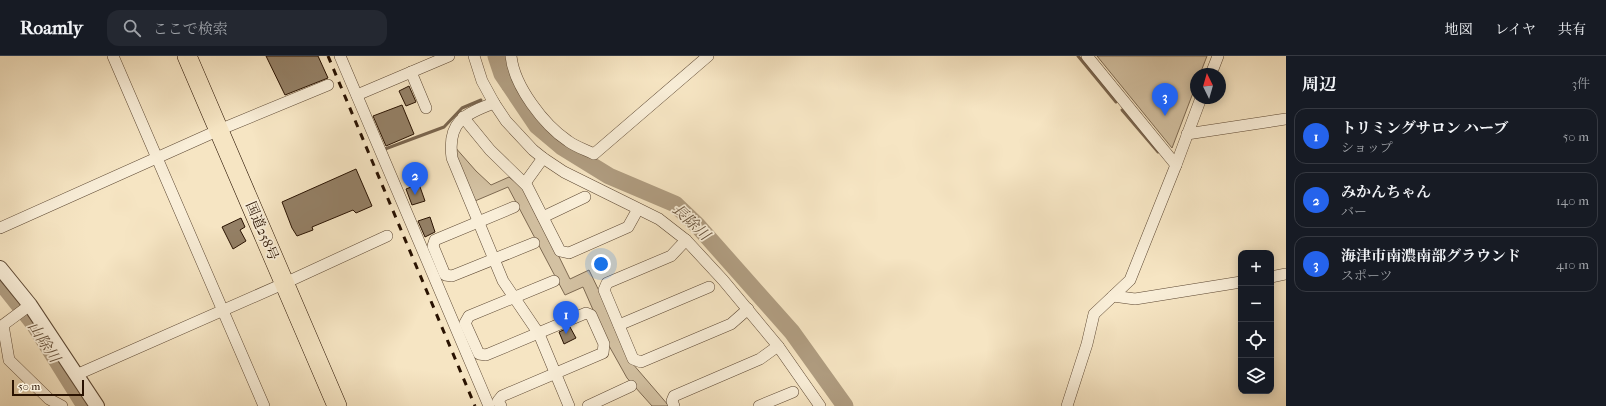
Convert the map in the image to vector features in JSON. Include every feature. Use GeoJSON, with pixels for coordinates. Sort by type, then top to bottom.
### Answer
{"type":"FeatureCollection","features":[{"type":"Feature","properties":{"kind":"highway","name":"国道258号"},"geometry":{"type":"LineString","coordinates":[[187,56],[337,406]]}},
{"type":"Feature","properties":{"kind":"street"},"geometry":{"type":"LineString","coordinates":[[112,56],[264,406]]}},
{"type":"Feature","properties":{"kind":"street"},"geometry":{"type":"LineString","coordinates":[[340,56],[489,406]]}},
{"type":"Feature","properties":{"kind":"street"},"geometry":{"type":"LineString","coordinates":[[357,95],[449,56]]}},
{"type":"Feature","properties":{"kind":"street"},"geometry":{"type":"LineString","coordinates":[[474,56],[482,80],[494,103],[506,121],[543,158],[564,172],[659,218],[686,240],[778,346],[820,406]]}},
{"type":"Feature","properties":{"kind":"street"},"geometry":{"type":"LineString","coordinates":[[511,56],[511,63],[526,95],[546,123],[569,142],[594,154],[708,56]]}},
{"type":"Feature","properties":{"kind":"street"},"geometry":{"type":"LineString","coordinates":[[1087,56],[1176,165]]}},
{"type":"Feature","properties":{"kind":"street"},"geometry":{"type":"LineString","coordinates":[[1213,68],[1218,56]]}},
{"type":"Feature","properties":{"kind":"street"},"geometry":{"type":"LineString","coordinates":[[411,72],[426,108]]}},
{"type":"Feature","properties":{"kind":"street"},"geometry":{"type":"LineString","coordinates":[[0,228],[219,130],[328,85]]}},
{"type":"Feature","properties":{"kind":"street"},"geometry":{"type":"LineString","coordinates":[[494,103],[463,117],[456,124],[452,134],[450,146],[452,158],[503,281],[539,334],[570,406]]}},
{"type":"Feature","properties":{"kind":"street"},"geometry":{"type":"LineString","coordinates":[[1067,406],[1087,344],[1094,314],[1130,280],[1199,104]]}},
{"type":"Feature","properties":{"kind":"street"},"geometry":{"type":"LineString","coordinates":[[463,117],[490,150],[507,168],[525,183],[560,251],[569,252],[628,227],[638,209]]}},
{"type":"Feature","properties":{"kind":"street"},"geometry":{"type":"LineString","coordinates":[[1187,134],[1286,119]]}},
{"type":"Feature","properties":{"kind":"street"},"geometry":{"type":"LineString","coordinates":[[525,183],[543,158]]}},
{"type":"Feature","properties":{"kind":"street"},"geometry":{"type":"LineString","coordinates":[[543,216],[585,197]]}},
{"type":"Feature","properties":{"kind":"street"},"geometry":{"type":"LineString","coordinates":[[514,207],[435,240],[433,246],[445,275],[452,276],[534,243]]}},
{"type":"Feature","properties":{"kind":"street"},"geometry":{"type":"LineString","coordinates":[[76,375],[285,283],[386,236]]}},
{"type":"Feature","properties":{"kind":"street"},"geometry":{"type":"LineString","coordinates":[[686,240],[671,256],[607,283],[604,290],[633,359],[641,362],[731,324],[748,310]]}},
{"type":"Feature","properties":{"kind":"street"},"geometry":{"type":"LineString","coordinates":[[0,268],[29,306],[97,406]]}},
{"type":"Feature","properties":{"kind":"street"},"geometry":{"type":"LineString","coordinates":[[1274,276],[1286,274]]}},
{"type":"Feature","properties":{"kind":"street"},"geometry":{"type":"LineString","coordinates":[[500,406],[498,401],[502,396],[603,353],[604,344],[591,315],[586,313],[486,355],[479,354],[465,323],[469,316],[554,281]]}},
{"type":"Feature","properties":{"kind":"street"},"geometry":{"type":"LineString","coordinates":[[1113,296],[1135,299],[1238,282]]}},
{"type":"Feature","properties":{"kind":"street"},"geometry":{"type":"LineString","coordinates":[[619,325],[709,287]]}},
{"type":"Feature","properties":{"kind":"street"},"geometry":{"type":"LineString","coordinates":[[29,306],[3,325],[9,360],[49,399],[62,406]]}},
{"type":"Feature","properties":{"kind":"street"},"geometry":{"type":"LineString","coordinates":[[674,406],[672,402],[674,396],[760,359],[778,346]]}},
{"type":"Feature","properties":{"kind":"street"},"geometry":{"type":"LineString","coordinates":[[588,406],[631,386]]}},
{"type":"Feature","properties":{"kind":"street"},"geometry":{"type":"LineString","coordinates":[[759,406],[793,392]]}},
{"type":"Feature","properties":{"kind":"shaded area"},"geometry":{"type":"Polygon","coordinates":[[[1097,56],[1207,56],[1202,68],[1190,68],[1190,101],[1172,148],[1097,56]]]}},
{"type":"Feature","properties":{"kind":"shaded area"},"geometry":{"type":"Polygon","coordinates":[[[454,146],[476,171],[491,185],[509,177],[523,188],[539,216],[570,279],[589,270],[626,347],[632,363],[669,406],[652,406],[627,378],[608,344],[583,287],[565,295],[508,187],[475,201],[456,158],[454,146]]]}},
{"type":"Feature","properties":{"kind":"building"},"geometry":{"type":"Polygon","coordinates":[[[266,56],[318,56],[328,78],[285,95],[266,56]]]}},
{"type":"Feature","properties":{"kind":"building"},"geometry":{"type":"Polygon","coordinates":[[[409,86],[416,102],[406,106],[399,91],[409,86]]]}},
{"type":"Feature","properties":{"kind":"building"},"geometry":{"type":"Polygon","coordinates":[[[402,105],[414,134],[386,146],[373,116],[402,105]]]}},
{"type":"Feature","properties":{"kind":"building"},"geometry":{"type":"Polygon","coordinates":[[[356,169],[372,206],[356,213],[353,210],[312,227],[313,230],[297,236],[292,228],[282,202],[356,169]]]}},
{"type":"Feature","properties":{"kind":"building"},"geometry":{"type":"Polygon","coordinates":[[[419,184],[425,201],[412,205],[406,189],[419,184]]]}},
{"type":"Feature","properties":{"kind":"building"},"geometry":{"type":"Polygon","coordinates":[[[430,217],[435,232],[425,237],[418,221],[430,217]]]}},
{"type":"Feature","properties":{"kind":"building"},"geometry":{"type":"Polygon","coordinates":[[[241,218],[245,227],[240,230],[246,241],[233,249],[222,227],[241,218]]]}},
{"type":"Feature","properties":{"kind":"building"},"geometry":{"type":"Polygon","coordinates":[[[570,327],[576,338],[564,344],[559,332],[570,327]]]}},
{"type":"Feature","properties":{"kind":"waterway","name":"長除川"},"geometry":{"type":"LineString","coordinates":[[496,56],[502,74],[537,126],[562,147],[609,176],[675,204],[697,225],[792,332],[845,406]]}},
{"type":"Feature","properties":{"kind":"waterway"},"geometry":{"type":"LineString","coordinates":[[1078,56],[1116,102]]}},
{"type":"Feature","properties":{"kind":"waterway","name":"長除川"},"geometry":{"type":"LineString","coordinates":[[504,89],[510,87]]}},
{"type":"Feature","properties":{"kind":"waterway"},"geometry":{"type":"LineString","coordinates":[[385,149],[444,127],[462,108],[481,100]]}},
{"type":"Feature","properties":{"kind":"waterway"},"geometry":{"type":"LineString","coordinates":[[1122,110],[1158,152]]}},
{"type":"Feature","properties":{"kind":"waterway","name":"山除川"},"geometry":{"type":"LineString","coordinates":[[0,281],[34,324],[85,406]]}},
{"type":"Feature","properties":{"kind":"railway"},"geometry":{"type":"LineString","coordinates":[[328,56],[475,406]]}},
{"type":"Feature","properties":{"kind":"place","name":"海津市南濃南部グラウンド"},"geometry":{"type":"Point","coordinates":[1165,116]}},
{"type":"Feature","properties":{"kind":"place","name":"みかんちゃん"},"geometry":{"type":"Point","coordinates":[415,195]}},
{"type":"Feature","properties":{"kind":"place","name":"トリミングサロン ハーブ"},"geometry":{"type":"Point","coordinates":[566,334]}}]}
